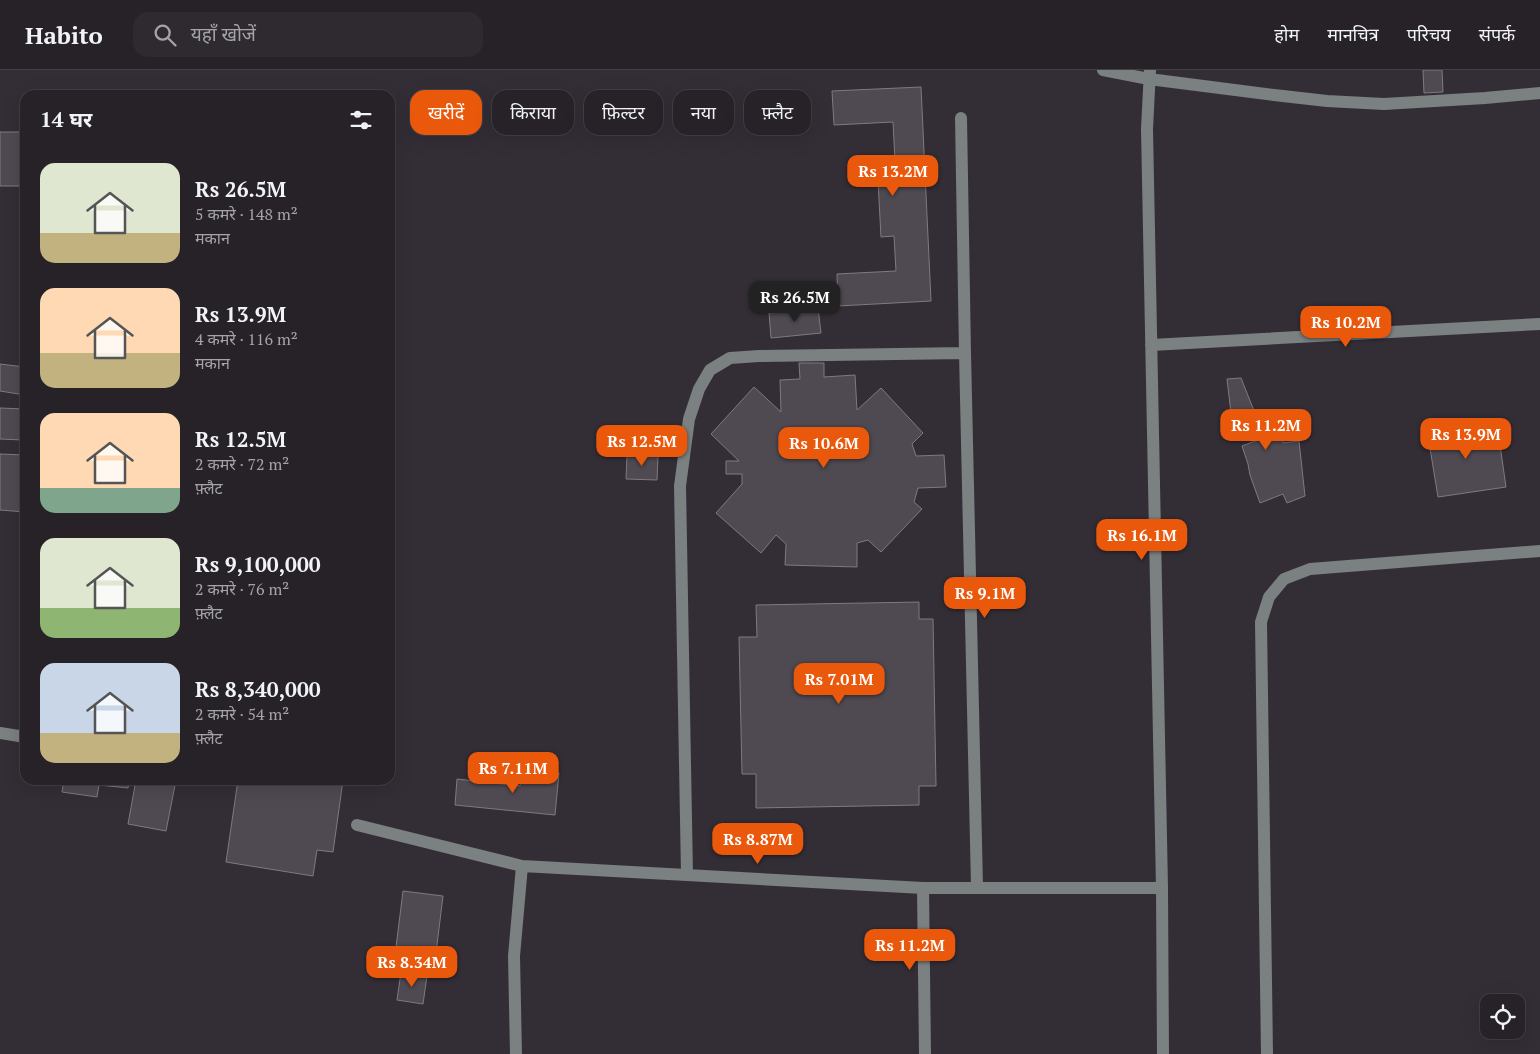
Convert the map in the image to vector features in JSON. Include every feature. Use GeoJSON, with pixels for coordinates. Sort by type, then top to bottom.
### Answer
{"type":"FeatureCollection","features":[{"type":"Feature","properties":{"kind":"street"},"geometry":{"type":"LineString","coordinates":[[1103,70],[1150,74],[1292,97],[1384,104],[1540,93]]}},
{"type":"Feature","properties":{"kind":"street"},"geometry":{"type":"LineString","coordinates":[[1150,74],[1147,129],[1162,888],[1163,1054]]}},
{"type":"Feature","properties":{"kind":"street"},"geometry":{"type":"LineString","coordinates":[[961,118],[977,887]]}},
{"type":"Feature","properties":{"kind":"street"},"geometry":{"type":"LineString","coordinates":[[1151,345],[1540,324]]}},
{"type":"Feature","properties":{"kind":"street"},"geometry":{"type":"LineString","coordinates":[[687,875],[680,486],[689,418],[699,389],[710,370],[730,358],[965,353]]}},
{"type":"Feature","properties":{"kind":"street"},"geometry":{"type":"LineString","coordinates":[[1267,1054],[1261,622],[1269,597],[1284,578],[1310,569],[1540,551]]}},
{"type":"Feature","properties":{"kind":"street"},"geometry":{"type":"LineString","coordinates":[[0,733],[20,737]]}},
{"type":"Feature","properties":{"kind":"street"},"geometry":{"type":"LineString","coordinates":[[357,825],[522,866],[923,888],[1162,888]]}},
{"type":"Feature","properties":{"kind":"street"},"geometry":{"type":"LineString","coordinates":[[516,1054],[514,956],[522,866]]}},
{"type":"Feature","properties":{"kind":"street"},"geometry":{"type":"LineString","coordinates":[[923,888],[924,1054]]}},
{"type":"Feature","properties":{"kind":"building"},"geometry":{"type":"Polygon","coordinates":[[[1423,70],[1442,70],[1443,92],[1424,93],[1423,70]]]}},
{"type":"Feature","properties":{"kind":"building"},"geometry":{"type":"Polygon","coordinates":[[[921,87],[931,301],[838,306],[837,274],[896,271],[894,236],[881,237],[877,162],[895,161],[893,122],[834,125],[832,91],[921,87]]]}},
{"type":"Feature","properties":{"kind":"building"},"geometry":{"type":"Polygon","coordinates":[[[0,132],[20,132],[20,186],[0,186],[0,132]]]}},
{"type":"Feature","properties":{"kind":"building"},"geometry":{"type":"Polygon","coordinates":[[[818,308],[821,333],[771,338],[769,313],[818,308]]]}},
{"type":"Feature","properties":{"kind":"building"},"geometry":{"type":"Polygon","coordinates":[[[799,363],[824,363],[824,377],[855,375],[857,410],[881,388],[923,433],[912,444],[916,456],[944,455],[946,487],[918,488],[914,502],[922,509],[881,552],[868,540],[857,543],[857,567],[785,565],[786,544],[776,535],[761,553],[716,513],[742,484],[742,474],[726,474],[726,461],[739,461],[711,434],[754,387],[781,412],[780,380],[800,379],[799,363]]]}},
{"type":"Feature","properties":{"kind":"building"},"geometry":{"type":"Polygon","coordinates":[[[0,364],[20,366],[20,394],[0,391],[0,364]]]}},
{"type":"Feature","properties":{"kind":"building"},"geometry":{"type":"Polygon","coordinates":[[[1241,378],[1260,426],[1281,424],[1283,443],[1299,441],[1305,496],[1287,503],[1283,494],[1260,503],[1242,446],[1276,433],[1235,437],[1227,379],[1241,378]]]}},
{"type":"Feature","properties":{"kind":"building"},"geometry":{"type":"Polygon","coordinates":[[[0,408],[20,409],[20,440],[0,439],[0,408]]]}},
{"type":"Feature","properties":{"kind":"building"},"geometry":{"type":"Polygon","coordinates":[[[1481,422],[1483,434],[1498,431],[1506,487],[1438,497],[1427,430],[1481,422]]]}},
{"type":"Feature","properties":{"kind":"building"},"geometry":{"type":"Polygon","coordinates":[[[0,454],[20,455],[20,512],[0,510],[0,454]]]}},
{"type":"Feature","properties":{"kind":"building"},"geometry":{"type":"Polygon","coordinates":[[[627,455],[658,456],[657,480],[626,479],[627,455]]]}},
{"type":"Feature","properties":{"kind":"building"},"geometry":{"type":"Polygon","coordinates":[[[919,602],[919,619],[933,619],[936,786],[919,786],[919,805],[756,808],[756,774],[742,774],[739,637],[757,637],[756,605],[919,602]]]}},
{"type":"Feature","properties":{"kind":"building"},"geometry":{"type":"Polygon","coordinates":[[[522,769],[559,773],[555,815],[455,805],[457,779],[520,786],[522,769]]]}},
{"type":"Feature","properties":{"kind":"building"},"geometry":{"type":"Polygon","coordinates":[[[63,785],[99,785],[97,797],[62,792],[63,785]]]}},
{"type":"Feature","properties":{"kind":"building"},"geometry":{"type":"Polygon","coordinates":[[[99,785],[128,785],[128,788],[99,785]]]}},
{"type":"Feature","properties":{"kind":"building"},"geometry":{"type":"Polygon","coordinates":[[[135,785],[175,785],[166,831],[128,824],[135,785]]]}},
{"type":"Feature","properties":{"kind":"building"},"geometry":{"type":"Polygon","coordinates":[[[237,785],[342,785],[333,852],[317,850],[313,876],[226,862],[237,785]]]}},
{"type":"Feature","properties":{"kind":"building"},"geometry":{"type":"Polygon","coordinates":[[[403,891],[443,896],[435,961],[395,955],[403,891]]]}},
{"type":"Feature","properties":{"kind":"building"},"geometry":{"type":"Polygon","coordinates":[[[401,972],[427,976],[423,1004],[397,1000],[401,972]]]}}]}
